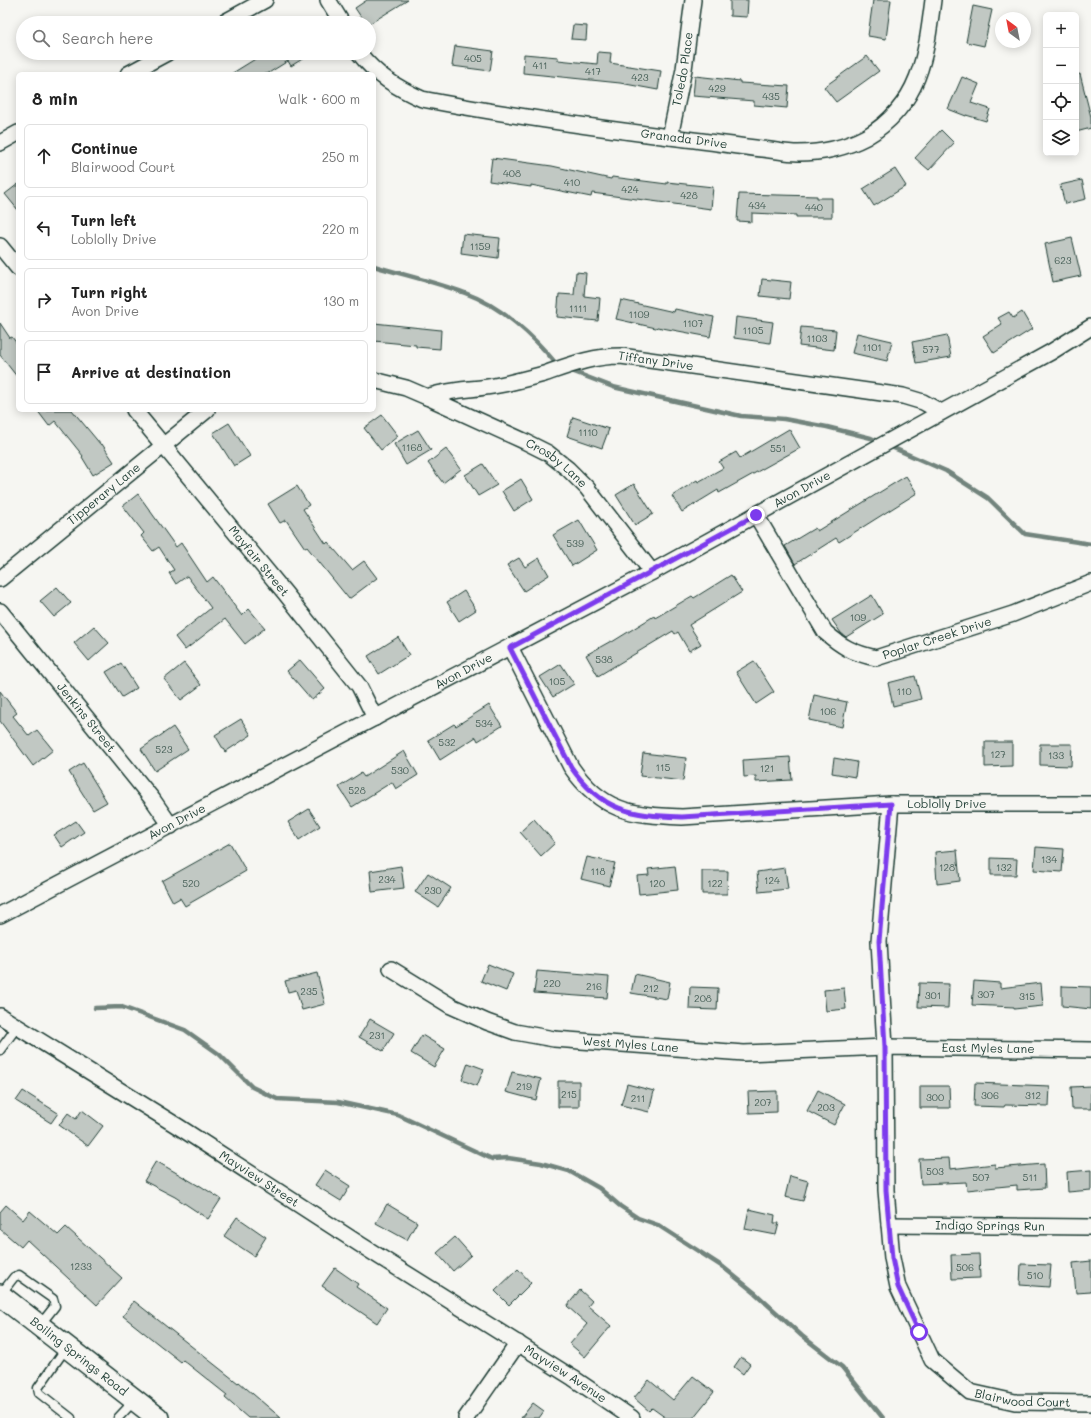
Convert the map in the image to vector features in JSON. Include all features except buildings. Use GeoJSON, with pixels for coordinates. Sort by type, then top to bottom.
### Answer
{"type":"FeatureCollection","features":[{"type":"Feature","properties":{"kind":"main road","name":"Boiling Springs Road"},"geometry":{"type":"LineString","coordinates":[[0,1295],[67,1347],[146,1412]]}},
{"type":"Feature","properties":{"kind":"street"},"geometry":{"type":"LineString","coordinates":[[235,16],[264,0]]}},
{"type":"Feature","properties":{"kind":"street"},"geometry":{"type":"LineString","coordinates":[[328,0],[338,16]]}},
{"type":"Feature","properties":{"kind":"street","name":"Toledo Place"},"geometry":{"type":"LineString","coordinates":[[670,137],[684,69],[693,0]]}},
{"type":"Feature","properties":{"kind":"street","name":"Granada Drive"},"geometry":{"type":"LineString","coordinates":[[376,72],[387,82],[422,99],[670,137],[797,153],[826,151],[844,147],[866,136],[886,123],[902,105],[915,85],[924,62],[933,0]]}},
{"type":"Feature","properties":{"kind":"street"},"geometry":{"type":"LineString","coordinates":[[132,72],[154,60]]}},
{"type":"Feature","properties":{"kind":"street","name":"Granada Drive"},"geometry":{"type":"LineString","coordinates":[[365,60],[375,72]]}},
{"type":"Feature","properties":{"kind":"street"},"geometry":{"type":"LineString","coordinates":[[0,143],[16,134]]}},
{"type":"Feature","properties":{"kind":"street"},"geometry":{"type":"LineString","coordinates":[[0,246],[16,266]]}},
{"type":"Feature","properties":{"kind":"street","name":"Avon Drive"},"geometry":{"type":"LineString","coordinates":[[0,916],[652,572],[1091,327]]}},
{"type":"Feature","properties":{"kind":"street","name":"Tiffany Drive"},"geometry":{"type":"LineString","coordinates":[[427,397],[439,392],[473,389],[520,380],[587,359],[603,356],[620,356],[903,396],[923,402],[941,412]]}},
{"type":"Feature","properties":{"kind":"street"},"geometry":{"type":"LineString","coordinates":[[376,380],[399,386],[427,397]]}},
{"type":"Feature","properties":{"kind":"street","name":"Crosby Lane"},"geometry":{"type":"LineString","coordinates":[[427,397],[548,453],[568,469],[587,488],[652,572]]}},
{"type":"Feature","properties":{"kind":"street","name":"Mayfair Street"},"geometry":{"type":"LineString","coordinates":[[136,412],[359,686],[375,718]]}},
{"type":"Feature","properties":{"kind":"street","name":"Tipperary Lane"},"geometry":{"type":"LineString","coordinates":[[0,579],[206,412]]}},
{"type":"Feature","properties":{"kind":"street","name":"Poplar Creek Drive"},"geometry":{"type":"LineString","coordinates":[[756,515],[825,632],[839,645],[857,654],[876,658],[1013,614],[1091,583]]}},
{"type":"Feature","properties":{"kind":"street","name":"Jenkins Street"},"geometry":{"type":"LineString","coordinates":[[0,611],[153,800],[171,826]]}},
{"type":"Feature","properties":{"kind":"street","name":"Loblolly Drive"},"geometry":{"type":"LineString","coordinates":[[510,648],[571,767],[582,782],[595,795],[610,805],[627,812],[654,816],[682,817],[891,804],[1091,804]]}},
{"type":"Feature","properties":{"kind":"street","name":"Blairwood Court"},"geometry":{"type":"LineString","coordinates":[[891,804],[879,941],[885,1047],[886,1190],[892,1258],[898,1287],[932,1360],[970,1392],[1015,1402],[1091,1403]]}},
{"type":"Feature","properties":{"kind":"street","name":"West Myles Lane"},"geometry":{"type":"LineString","coordinates":[[391,969],[451,1006],[487,1022],[515,1032],[554,1039],[744,1053],[885,1047]]}},
{"type":"Feature","properties":{"kind":"street","name":"Mayview Street"},"geometry":{"type":"LineString","coordinates":[[0,1016],[179,1127],[361,1245],[518,1343]]}},
{"type":"Feature","properties":{"kind":"street","name":"East Myles Lane"},"geometry":{"type":"LineString","coordinates":[[885,1047],[1091,1050]]}},
{"type":"Feature","properties":{"kind":"street","name":"Indigo Springs Run"},"geometry":{"type":"LineString","coordinates":[[889,1225],[1091,1227]]}},
{"type":"Feature","properties":{"kind":"street"},"geometry":{"type":"LineString","coordinates":[[466,1418],[518,1343]]}},
{"type":"Feature","properties":{"kind":"street","name":"Mayview Avenue"},"geometry":{"type":"LineString","coordinates":[[518,1343],[632,1418]]}},
{"type":"Feature","properties":{"kind":"lane"},"geometry":{"type":"LineString","coordinates":[[0,1050],[17,1027]]}},
{"type":"Feature","properties":{"kind":"lane"},"geometry":{"type":"LineString","coordinates":[[0,1295],[14,1277],[19,1275],[53,1299],[55,1306],[39,1326]]}},
{"type":"Feature","properties":{"kind":"lane"},"geometry":{"type":"LineString","coordinates":[[67,1347],[38,1388],[39,1393],[71,1418]]}},
{"type":"Feature","properties":{"kind":"lane"},"geometry":{"type":"LineString","coordinates":[[118,1418],[146,1412]]}},
{"type":"Feature","properties":{"kind":"waterway"},"geometry":{"type":"LineString","coordinates":[[376,267],[454,289],[491,306],[504,314],[528,333],[558,366]]}},
{"type":"Feature","properties":{"kind":"waterway"},"geometry":{"type":"LineString","coordinates":[[569,370],[613,387],[741,416],[784,419],[827,427],[871,438],[880,442]]}},
{"type":"Feature","properties":{"kind":"waterway"},"geometry":{"type":"LineString","coordinates":[[889,446],[946,471],[988,498],[1025,534],[1091,544]]}},
{"type":"Feature","properties":{"kind":"waterway"},"geometry":{"type":"LineString","coordinates":[[95,1008],[122,1007],[185,1030],[219,1054],[252,1087],[277,1099],[338,1102],[398,1115],[492,1159],[508,1158],[541,1163],[569,1171],[599,1188],[620,1206],[638,1218],[658,1225],[723,1267],[755,1293],[802,1336],[842,1367],[883,1418]]}},
{"type":"Feature","properties":{"kind":"route"},"geometry":{"type":"LineString","coordinates":[[756,515],[510,648],[571,767],[582,782],[595,795],[610,805],[627,812],[654,816],[682,817],[891,804],[879,941],[885,1047],[886,1190],[892,1258],[898,1287],[919,1332]]}}]}
